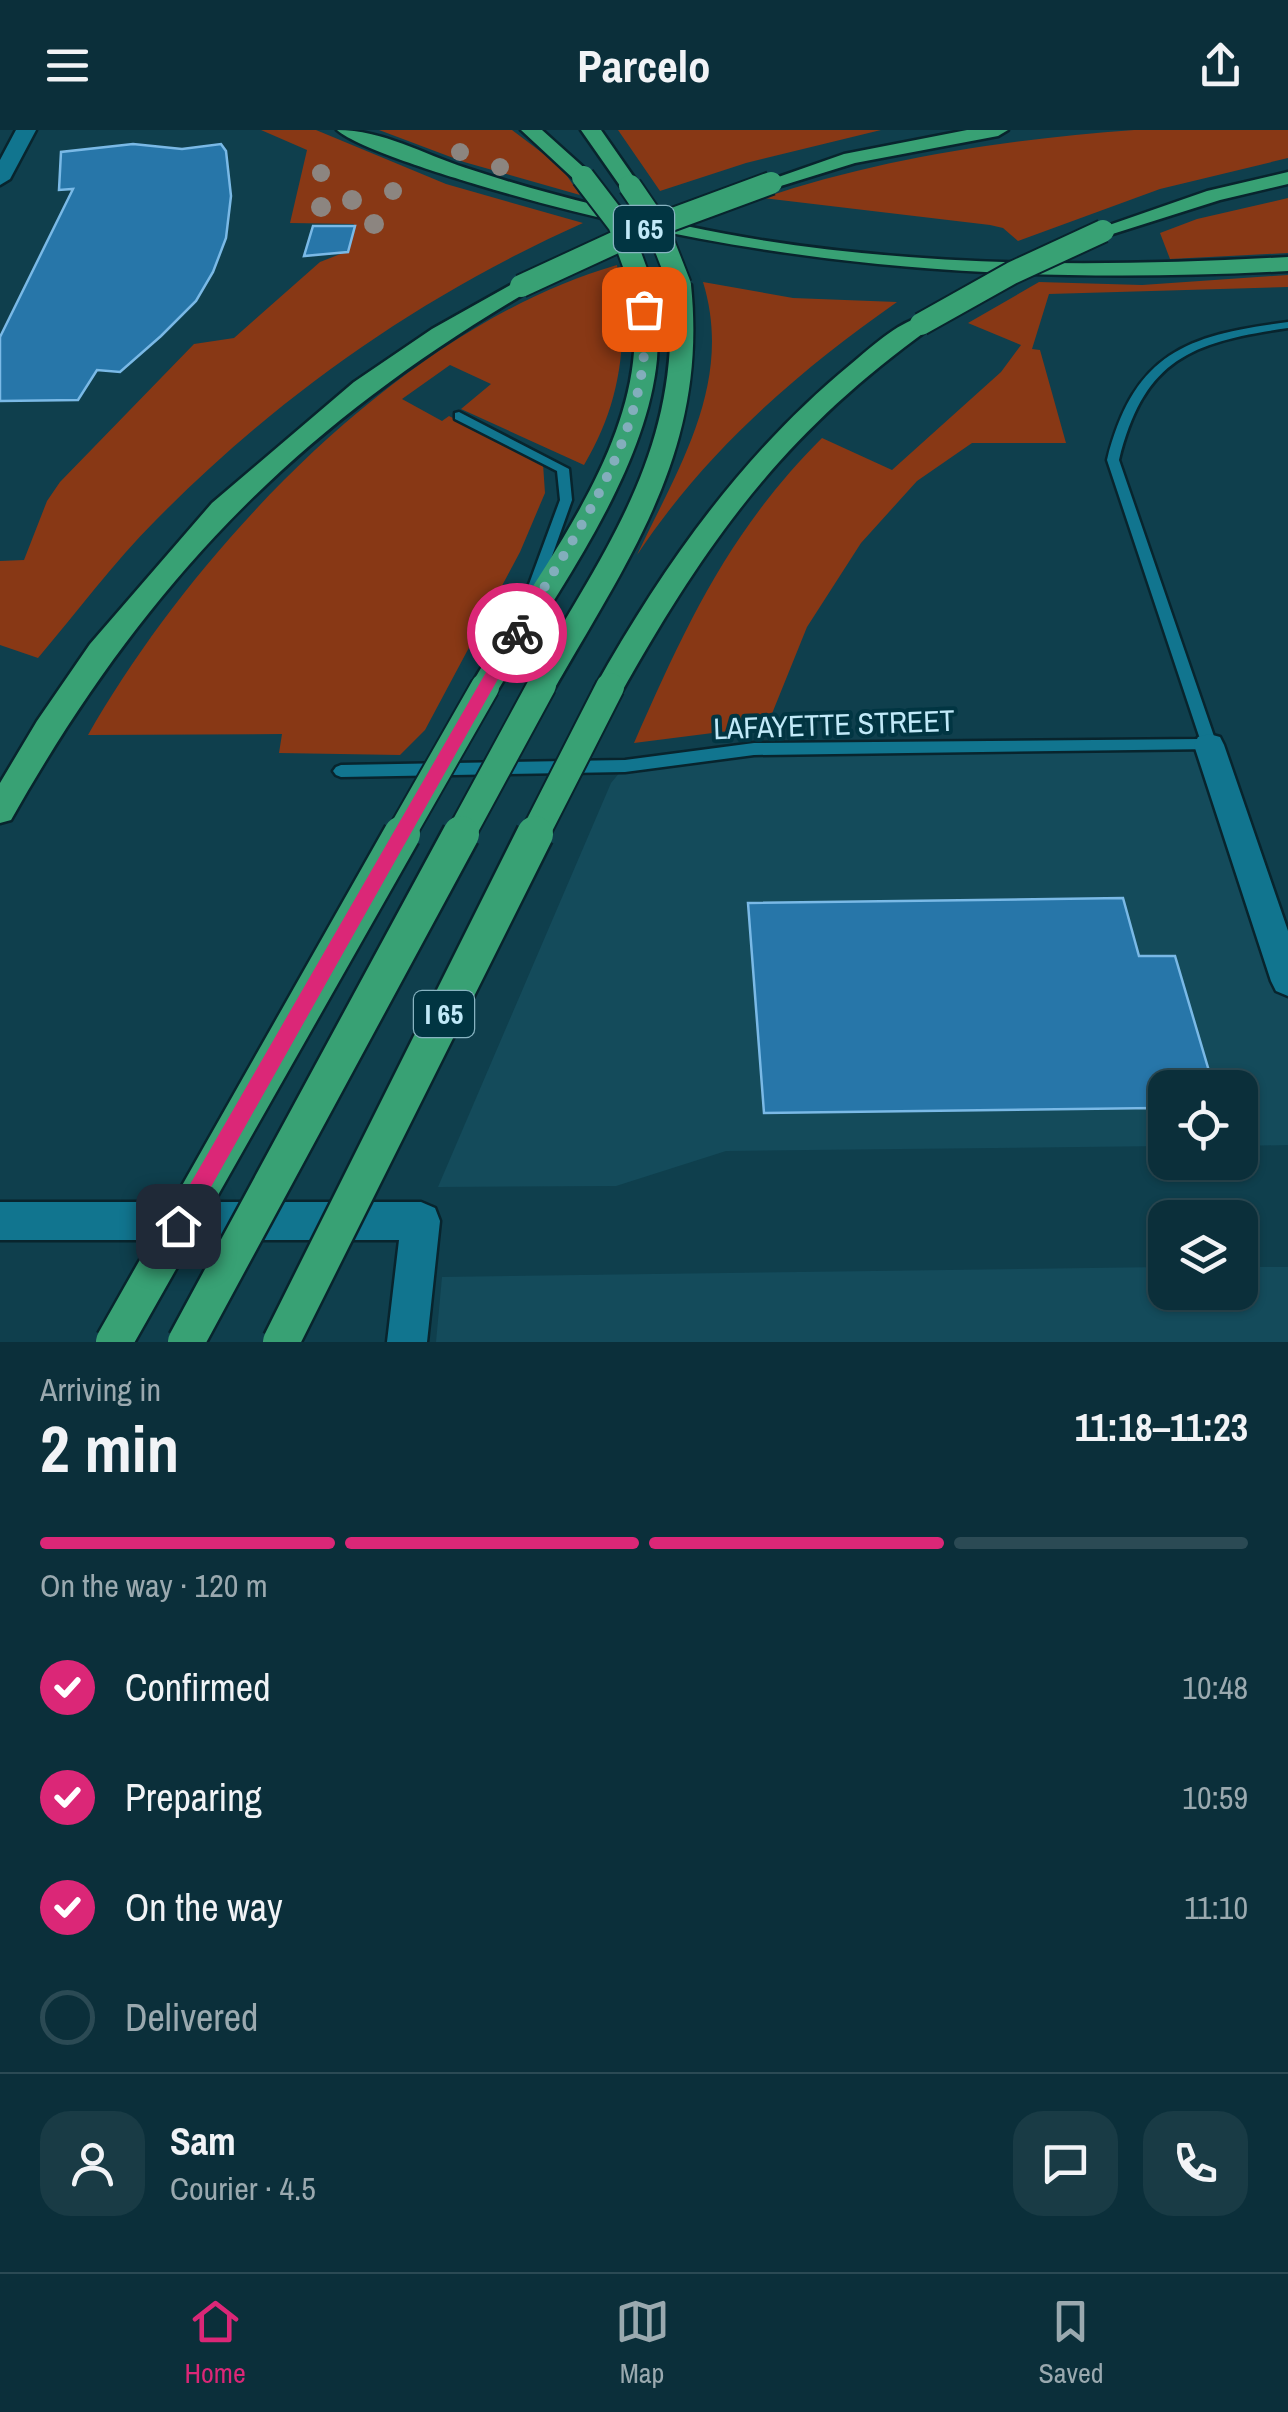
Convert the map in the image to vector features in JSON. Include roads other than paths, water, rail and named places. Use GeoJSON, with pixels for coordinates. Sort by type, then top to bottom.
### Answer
{"type":"FeatureCollection","features":[{"type":"Feature","properties":{"kind":"highway"},"geometry":{"type":"LineString","coordinates":[[347,130],[448,170],[530,196],[676,230],[776,247],[1028,270],[1135,272],[1288,264]]}},
{"type":"Feature","properties":{"kind":"highway"},"geometry":{"type":"LineString","coordinates":[[114,1342],[608,474],[636,405],[646,344],[638,276],[619,224],[582,177],[531,130]]}},
{"type":"Feature","properties":{"kind":"highway"},"geometry":{"type":"LineString","coordinates":[[186,1342],[634,518],[678,414],[687,350],[680,285],[656,224],[590,130]]}},
{"type":"Feature","properties":{"kind":"highway","name":"I 65"},"geometry":{"type":"LineString","coordinates":[[0,811],[48,726],[146,592],[275,456],[382,372],[521,286],[652,226],[870,154],[998,130]]}},
{"type":"Feature","properties":{"kind":"highway","name":"I 65"},"geometry":{"type":"LineString","coordinates":[[281,1342],[365,1167],[610,687],[680,562],[751,471],[840,384],[922,324],[1012,273],[1103,231],[1214,195],[1288,178]]}},
{"type":"Feature","properties":{"kind":"street"},"geometry":{"type":"LineString","coordinates":[[0,179],[26,130]]}},
{"type":"Feature","properties":{"kind":"street"},"geometry":{"type":"LineString","coordinates":[[1209,746],[1288,981]]}},
{"type":"Feature","properties":{"kind":"street"},"geometry":{"type":"LineString","coordinates":[[0,1220],[422,1221],[408,1342]]}},
{"type":"Feature","properties":{"kind":"lane"},"geometry":{"type":"LineString","coordinates":[[1209,746],[1113,460],[1119,424],[1148,375],[1177,358],[1215,339],[1288,325]]}},
{"type":"Feature","properties":{"kind":"lane"},"geometry":{"type":"LineString","coordinates":[[459,416],[564,469],[566,500],[520,627]]}},
{"type":"Feature","properties":{"kind":"lane","name":"LAFAYETTE STREET"},"geometry":{"type":"LineString","coordinates":[[341,771],[626,766],[754,749],[1209,746]]}}]}
